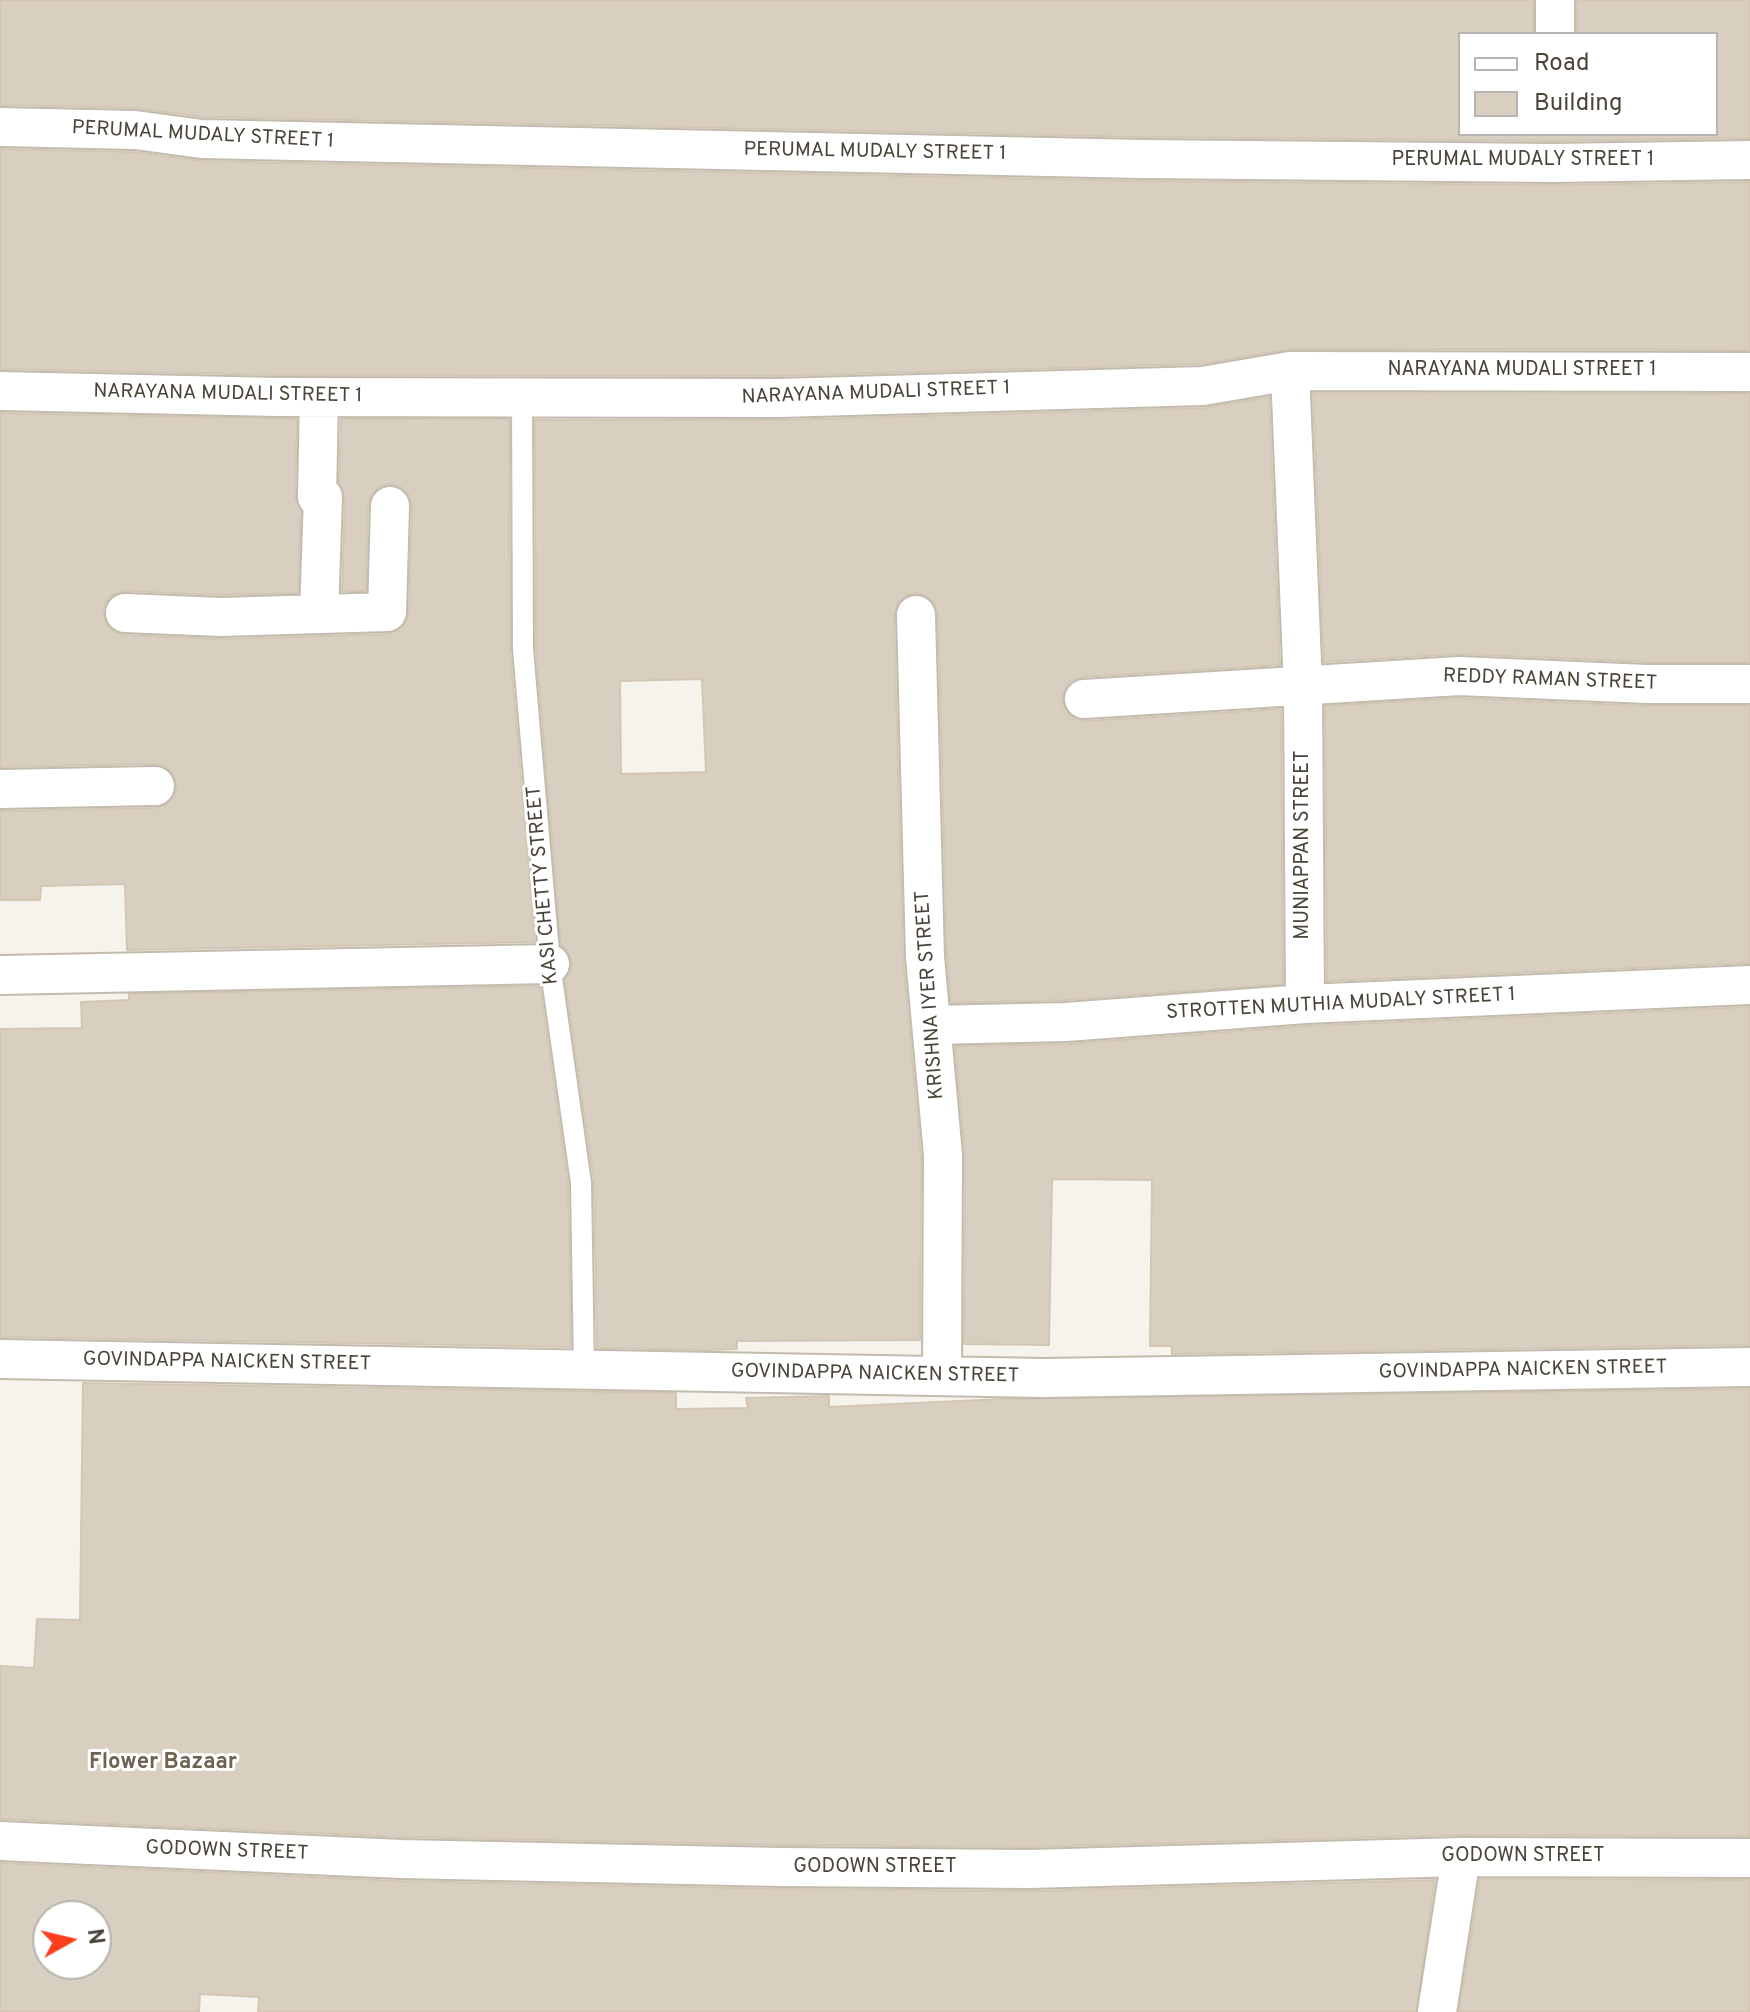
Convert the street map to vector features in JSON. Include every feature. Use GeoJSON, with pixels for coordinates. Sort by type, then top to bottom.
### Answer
{"type":"FeatureCollection","features":[{"type":"Feature","properties":{"kind":"street"},"geometry":{"type":"LineString","coordinates":[[1555,0],[1555,32]]}},
{"type":"Feature","properties":{"kind":"street","name":"PERUMAL MUDALY STREET 1"},"geometry":{"type":"LineString","coordinates":[[0,127],[135,130],[218,140],[1142,159],[1553,149],[1750,160]]}},
{"type":"Feature","properties":{"kind":"street","name":"NARAYANA MUDALI STREET 1"},"geometry":{"type":"LineString","coordinates":[[0,391],[319,398],[779,398],[1203,386],[1290,371],[1750,372]]}},
{"type":"Feature","properties":{"kind":"street","name":"MUNIAPPAN STREET"},"geometry":{"type":"LineString","coordinates":[[1290,371],[1303,687],[1305,1004]]}},
{"type":"Feature","properties":{"kind":"street"},"geometry":{"type":"LineString","coordinates":[[319,398],[317,497],[323,497],[319,614]]}},
{"type":"Feature","properties":{"kind":"street"},"geometry":{"type":"LineString","coordinates":[[125,613],[187,617],[387,612],[390,506]]}},
{"type":"Feature","properties":{"kind":"street","name":"KRISHNA IYER STREET"},"geometry":{"type":"LineString","coordinates":[[916,615],[925,957],[943,1155],[942,1375]]}},
{"type":"Feature","properties":{"kind":"street","name":"REDDY RAMAN STREET"},"geometry":{"type":"LineString","coordinates":[[1303,687],[1459,676],[1647,684],[1750,684]]}},
{"type":"Feature","properties":{"kind":"street"},"geometry":{"type":"LineString","coordinates":[[1084,699],[1303,687]]}},
{"type":"Feature","properties":{"kind":"street"},"geometry":{"type":"LineString","coordinates":[[0,789],[155,786]]}},
{"type":"Feature","properties":{"kind":"street"},"geometry":{"type":"LineString","coordinates":[[0,975],[550,964]]}},
{"type":"Feature","properties":{"kind":"street","name":"STROTTEN MUTHIA MUDALY STREET 1"},"geometry":{"type":"LineString","coordinates":[[932,1025],[1066,1022],[1305,1004],[1750,985]]}},
{"type":"Feature","properties":{"kind":"street","name":"GOVINDAPPA NAICKEN STREET"},"geometry":{"type":"LineString","coordinates":[[0,1359],[1043,1378],[1750,1367]]}},
{"type":"Feature","properties":{"kind":"street","name":"GODOWN STREET"},"geometry":{"type":"LineString","coordinates":[[0,1841],[401,1859],[780,1867],[1030,1869],[1461,1857],[1750,1858]]}},
{"type":"Feature","properties":{"kind":"street"},"geometry":{"type":"LineString","coordinates":[[1437,2012],[1461,1857]]}},
{"type":"Feature","properties":{"kind":"lane","name":"KASI CHETTY STREET"},"geometry":{"type":"LineString","coordinates":[[522,399],[523,649],[550,964],[581,1183],[584,1370]]}},
{"type":"Feature","properties":{"kind":"building"},"geometry":{"type":"Polygon","coordinates":[[[0,0],[1533,0],[1533,32],[1458,32],[1458,136],[1718,136],[1718,32],[1577,32],[1577,0],[1750,0],[1750,138],[1553,141],[1142,137],[204,117],[135,108],[0,105],[0,0]]]}},
{"type":"Feature","properties":{"kind":"building"},"geometry":{"type":"Polygon","coordinates":[[[0,149],[133,152],[202,161],[1142,181],[1553,185],[1750,182],[1750,350],[1290,349],[1201,364],[779,376],[278,375],[0,369],[0,149]]]}},
{"type":"Feature","properties":{"kind":"building"},"geometry":{"type":"Polygon","coordinates":[[[1313,393],[1750,394],[1750,662],[1647,662],[1460,654],[1324,662],[1313,393]]]}},
{"type":"Feature","properties":{"kind":"building"},"geometry":{"type":"Polygon","coordinates":[[[1269,397],[1280,665],[1083,677],[1071,681],[1062,700],[1066,712],[1075,719],[1085,721],[1281,709],[1283,984],[1065,1000],[951,1003],[947,956],[938,614],[935,604],[927,596],[916,593],[905,596],[897,604],[894,616],[903,958],[921,1156],[920,1340],[737,1341],[737,1349],[709,1350],[597,1348],[594,1181],[565,979],[570,974],[572,963],[561,945],[536,648],[535,420],[780,420],[1204,408],[1269,397]],[[702,679],[620,681],[621,774],[706,772],[702,679]]]}},
{"type":"Feature","properties":{"kind":"building"},"geometry":{"type":"Polygon","coordinates":[[[0,413],[297,419],[295,497],[301,511],[298,593],[221,595],[125,591],[114,594],[103,611],[106,624],[123,635],[222,639],[388,634],[399,630],[406,622],[409,613],[412,507],[409,495],[401,487],[390,484],[380,486],[371,495],[368,505],[366,591],[342,591],[345,498],[339,483],[341,419],[509,419],[510,650],[535,942],[127,950],[125,884],[41,886],[40,900],[0,900],[0,811],[155,808],[167,804],[174,797],[177,786],[173,774],[165,766],[155,764],[0,767],[0,413]]]}},
{"type":"Feature","properties":{"kind":"building"},"geometry":{"type":"Polygon","coordinates":[[[1459,698],[1646,706],[1750,706],[1750,963],[1327,981],[1325,706],[1459,698]]]}},
{"type":"Feature","properties":{"kind":"building"},"geometry":{"type":"Polygon","coordinates":[[[540,986],[568,1184],[571,1347],[0,1337],[0,1029],[82,1028],[81,1002],[129,1000],[129,994],[540,986]]]}},
{"type":"Feature","properties":{"kind":"building"},"geometry":{"type":"Polygon","coordinates":[[[1750,1007],[1750,1345],[1172,1354],[1172,1346],[1150,1346],[1152,1180],[1052,1179],[1049,1345],[964,1344],[965,1155],[955,1046],[1068,1044],[1306,1026],[1750,1007]]]}},
{"type":"Feature","properties":{"kind":"building"},"geometry":{"type":"Polygon","coordinates":[[[83,1383],[676,1393],[676,1409],[748,1408],[746,1398],[829,1396],[829,1407],[1003,1399],[1750,1389],[1750,1836],[1460,1835],[1030,1847],[780,1845],[402,1837],[0,1819],[0,1666],[34,1668],[37,1619],[80,1620],[83,1383]]]}},
{"type":"Feature","properties":{"kind":"building"},"geometry":{"type":"Polygon","coordinates":[[[0,1863],[400,1881],[780,1889],[1031,1891],[1435,1880],[1416,2012],[258,2012],[259,1997],[200,1994],[199,2012],[0,2012],[0,1863]]]}},
{"type":"Feature","properties":{"kind":"building"},"geometry":{"type":"Polygon","coordinates":[[[1480,1879],[1750,1880],[1750,2012],[1459,2012],[1480,1879]]]}},
{"type":"Feature","properties":{"kind":"district","name":"Flower Bazaar"},"geometry":{"type":"Point","coordinates":[163,1764]}}]}
